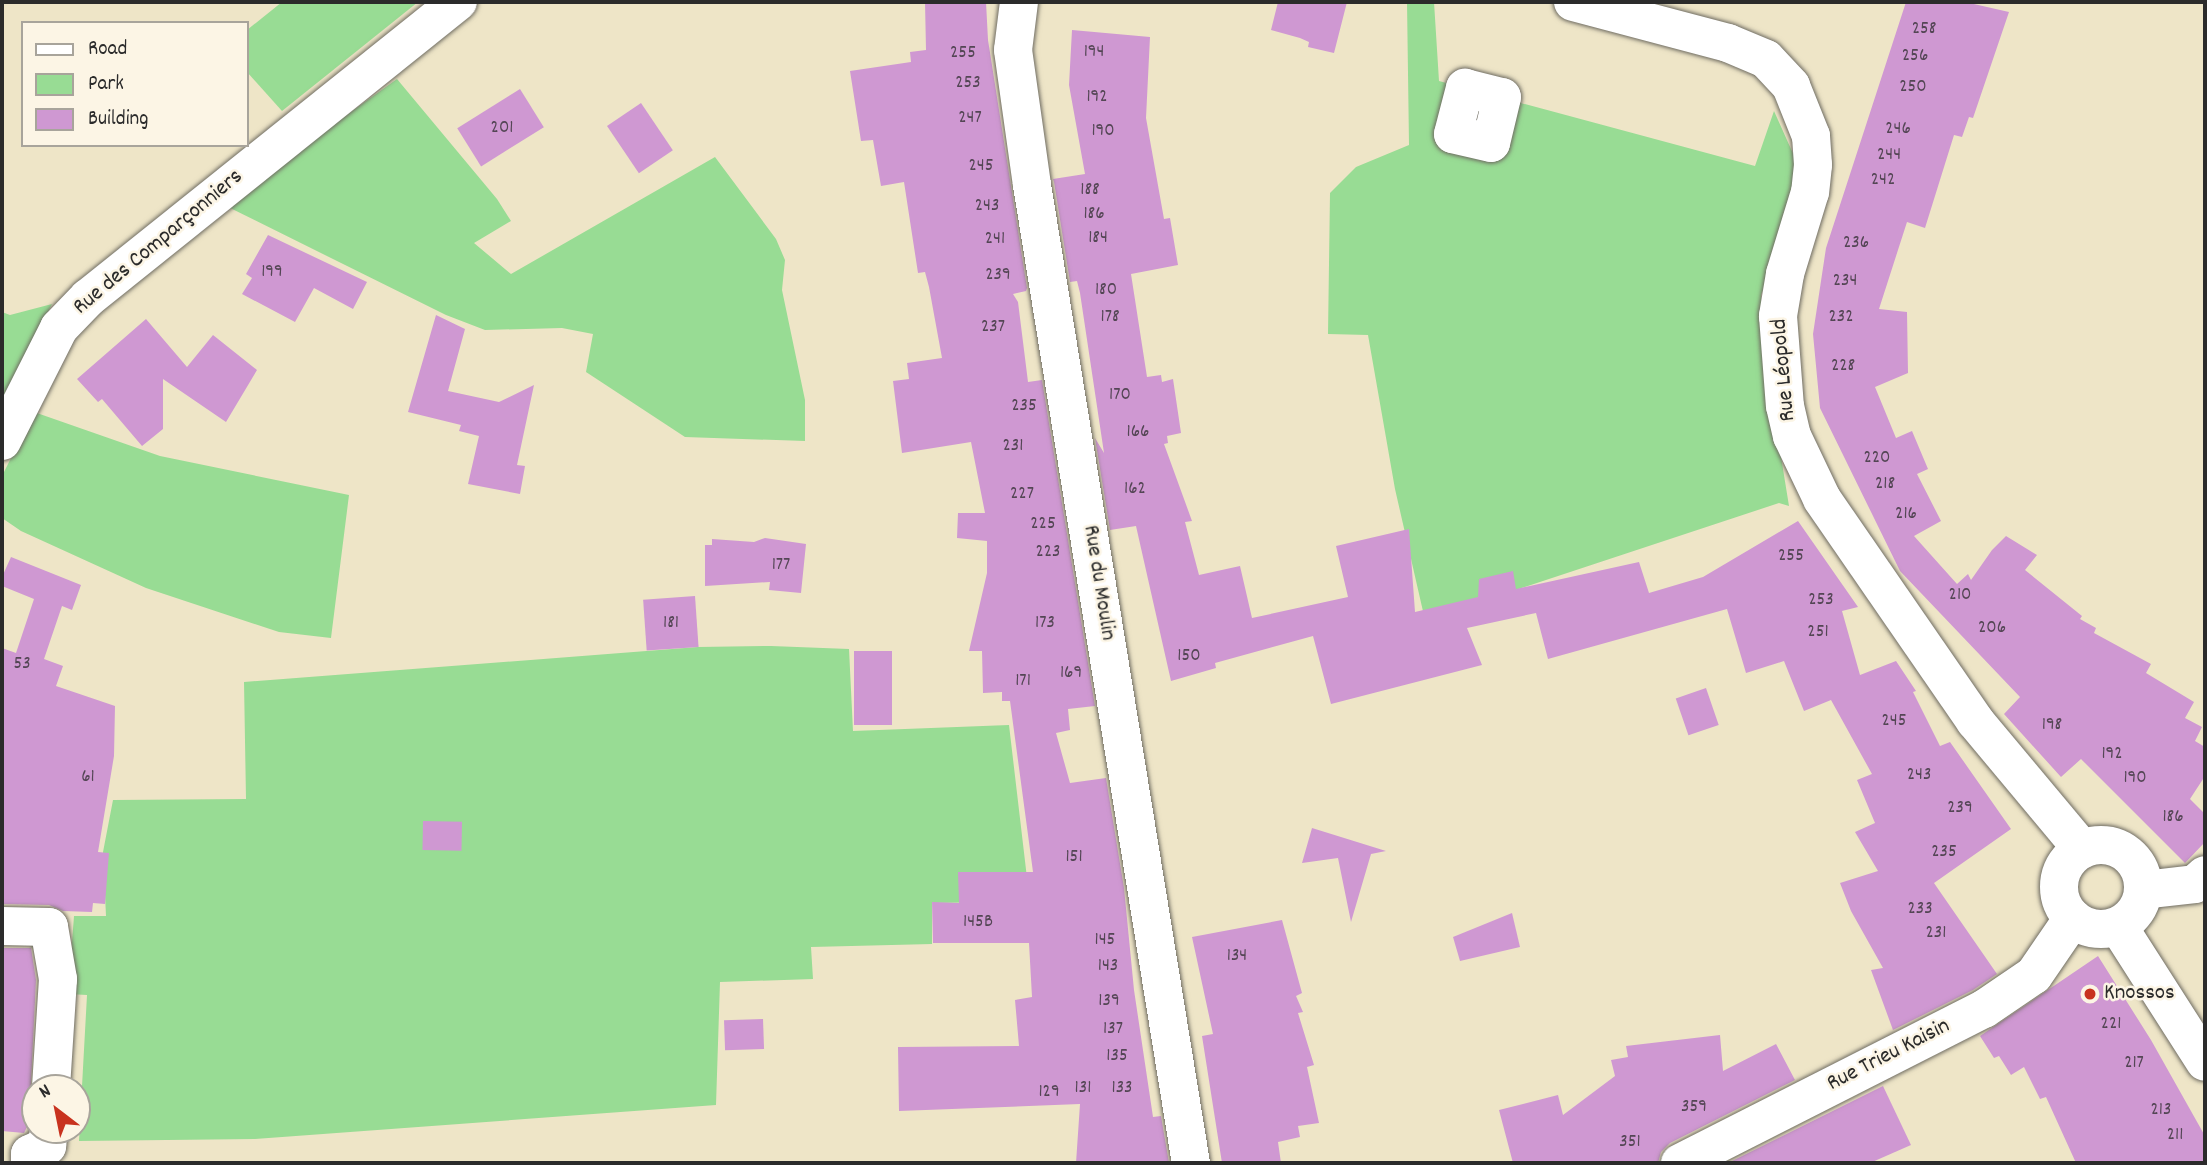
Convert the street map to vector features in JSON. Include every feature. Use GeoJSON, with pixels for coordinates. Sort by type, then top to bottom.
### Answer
{"type":"FeatureCollection","features":[{"type":"Feature","properties":{"kind":"street","name":"Rue des Comparçonniers"},"geometry":{"type":"LineString","coordinates":[[2,441],[59,328],[88,298],[458,2]]}},
{"type":"Feature","properties":{"kind":"street","name":"Rue du Moulin"},"geometry":{"type":"LineString","coordinates":[[1019,2],[1013,50],[1032,184],[1191,1163]]}},
{"type":"Feature","properties":{"kind":"street","name":"Rue Léopold"},"geometry":{"type":"LineString","coordinates":[[1573,2],[1728,43],[1766,59],[1791,86],[1811,136],[1813,165],[1810,192],[1785,274],[1778,316],[1783,396],[1791,436],[1822,499],[1976,722],[2082,849]]}},
{"type":"Feature","properties":{"kind":"street"},"geometry":{"type":"LineString","coordinates":[[2106,845],[2119,849],[2137,865],[2143,890],[2135,911],[2118,926],[2094,929],[2073,918],[2061,899],[2060,876],[2064,866],[2082,849],[2106,845]]}},
{"type":"Feature","properties":{"kind":"street"},"geometry":{"type":"LineString","coordinates":[[2143,890],[2195,884],[2205,875]]}},
{"type":"Feature","properties":{"kind":"street","name":"Rue Trieu Kaisin"},"geometry":{"type":"LineString","coordinates":[[1680,1163],[1984,1009],[2034,975],[2073,918]]}},
{"type":"Feature","properties":{"kind":"street"},"geometry":{"type":"LineString","coordinates":[[2,926],[49,927],[58,979],[52,1074]]}},
{"type":"Feature","properties":{"kind":"street"},"geometry":{"type":"LineString","coordinates":[[2118,926],[2205,1062]]}},
{"type":"Feature","properties":{"kind":"street"},"geometry":{"type":"LineString","coordinates":[[30,1163],[30,1154],[47,1144]]}},
{"type":"Feature","properties":{"kind":"green space"},"geometry":{"type":"Polygon","coordinates":[[[282,2],[418,2],[282,111],[248,73],[248,29],[282,2]]]}},
{"type":"Feature","properties":{"kind":"green space"},"geometry":{"type":"Polygon","coordinates":[[[1407,2],[1434,2],[1439,81],[1755,166],[1774,111],[1795,158],[1793,214],[1761,295],[1770,389],[1789,506],[1779,503],[1425,620],[1395,489],[1368,335],[1328,334],[1330,193],[1356,167],[1409,145],[1407,2]]]}},
{"type":"Feature","properties":{"kind":"green space"},"geometry":{"type":"Polygon","coordinates":[[[397,79],[497,199],[511,221],[474,243],[511,274],[715,157],[776,239],[785,260],[782,290],[805,400],[805,441],[685,437],[586,372],[593,334],[562,328],[485,330],[446,315],[222,204],[397,79]]]}},
{"type":"Feature","properties":{"kind":"green space"},"geometry":{"type":"Polygon","coordinates":[[[52,304],[2,405],[2,312],[10,315],[52,304]]]}},
{"type":"Feature","properties":{"kind":"green space"},"geometry":{"type":"Polygon","coordinates":[[[34,412],[160,456],[349,495],[331,638],[279,632],[146,588],[21,531],[2,518],[2,476],[34,412]]]}},
{"type":"Feature","properties":{"kind":"green space"},"geometry":{"type":"Polygon","coordinates":[[[698,647],[849,649],[853,731],[1009,725],[1029,895],[1002,902],[932,903],[932,944],[811,947],[813,979],[720,982],[716,1105],[255,1139],[91,1141],[91,1074],[83,1074],[87,995],[68,994],[74,916],[106,916],[103,852],[113,800],[246,799],[244,682],[698,647]]]}},
{"type":"Feature","properties":{"kind":"building"},"geometry":{"type":"Polygon","coordinates":[[[925,2],[986,2],[988,40],[1027,288],[1026,291],[1013,294],[1018,302],[1028,382],[1042,380],[1095,706],[1068,709],[1070,730],[1056,733],[1070,783],[1106,778],[1124,888],[1134,990],[1153,1117],[1161,1116],[1169,1163],[1076,1163],[1080,1104],[899,1111],[898,1047],[1019,1046],[1015,1000],[1032,997],[1029,943],[933,943],[932,902],[959,903],[958,872],[1033,872],[1010,701],[1002,701],[1002,692],[983,693],[982,651],[969,651],[987,573],[987,541],[957,538],[958,513],[985,513],[971,442],[902,453],[893,381],[909,379],[907,363],[942,358],[925,272],[918,273],[904,182],[881,186],[873,140],[861,141],[850,71],[911,62],[910,52],[926,50],[925,2]]]}},
{"type":"Feature","properties":{"kind":"building"},"geometry":{"type":"Polygon","coordinates":[[[1278,2],[1347,2],[1334,53],[1308,47],[1309,42],[1271,30],[1278,2]]]}},
{"type":"Feature","properties":{"kind":"building"},"geometry":{"type":"Polygon","coordinates":[[[1906,2],[1965,2],[2009,12],[1973,118],[1969,117],[1962,137],[1954,135],[1925,228],[1907,222],[1879,309],[1907,312],[1908,373],[1875,387],[1896,438],[1912,431],[1928,469],[1917,474],[1941,521],[1914,536],[1957,584],[1968,574],[1971,580],[1992,550],[2006,536],[2037,555],[2025,570],[2082,616],[2080,619],[2096,628],[2094,633],[2151,664],[2146,673],[2194,702],[2185,718],[2202,727],[2195,741],[2205,747],[2205,776],[2190,799],[2205,814],[2205,842],[2185,863],[2081,759],[2061,777],[2004,714],[2020,697],[1900,571],[1820,408],[1813,334],[1826,248],[1906,2]]]}},
{"type":"Feature","properties":{"kind":"building"},"geometry":{"type":"Polygon","coordinates":[[[1072,30],[1150,37],[1146,118],[1164,219],[1170,218],[1178,265],[1131,274],[1147,377],[1161,375],[1162,382],[1173,379],[1181,433],[1167,436],[1168,443],[1164,444],[1192,521],[1185,522],[1199,575],[1240,566],[1252,618],[1348,597],[1336,546],[1409,529],[1415,612],[1478,597],[1479,579],[1513,571],[1516,589],[1639,562],[1649,593],[1703,577],[1798,521],[1858,607],[1842,611],[1860,675],[1896,661],[1916,691],[1913,692],[1940,746],[1950,742],[2011,829],[1934,883],[1997,974],[1973,990],[1893,1030],[1871,970],[1883,968],[1851,911],[1840,883],[1878,871],[1855,832],[1875,823],[1857,780],[1872,774],[1831,700],[1804,711],[1784,661],[1746,673],[1727,609],[1548,659],[1536,613],[1467,628],[1482,665],[1331,704],[1313,636],[1215,663],[1216,668],[1171,681],[1136,526],[1110,530],[1095,438],[1104,453],[1080,293],[1077,281],[1070,282],[1053,179],[1085,174],[1069,85],[1072,30]]]}},
{"type":"Feature","properties":{"kind":"building"},"geometry":{"type":"Polygon","coordinates":[[[520,89],[544,127],[481,166],[457,128],[520,89]]]}},
{"type":"Feature","properties":{"kind":"building"},"geometry":{"type":"Polygon","coordinates":[[[641,103],[673,150],[639,173],[607,126],[641,103]]]}},
{"type":"Feature","properties":{"kind":"building"},"geometry":{"type":"Polygon","coordinates":[[[268,235],[367,282],[353,309],[314,288],[295,322],[242,294],[252,278],[246,274],[268,235]]]}},
{"type":"Feature","properties":{"kind":"building"},"geometry":{"type":"Polygon","coordinates":[[[436,315],[465,329],[448,391],[499,402],[534,385],[517,465],[525,466],[520,494],[468,484],[479,436],[459,431],[461,425],[408,412],[436,315]]]}},
{"type":"Feature","properties":{"kind":"building"},"geometry":{"type":"Polygon","coordinates":[[[146,319],[187,367],[213,335],[257,370],[226,422],[163,379],[163,429],[142,446],[102,399],[98,402],[77,379],[146,319]]]}},
{"type":"Feature","properties":{"kind":"building"},"geometry":{"type":"Polygon","coordinates":[[[765,538],[806,544],[801,593],[769,590],[770,582],[705,586],[705,545],[712,545],[712,539],[754,542],[765,538]]]}},
{"type":"Feature","properties":{"kind":"building"},"geometry":{"type":"Polygon","coordinates":[[[11,557],[81,585],[72,610],[62,606],[44,659],[63,666],[56,686],[115,706],[114,756],[98,852],[109,853],[105,904],[93,903],[92,912],[63,911],[49,905],[2,904],[2,648],[16,653],[34,599],[2,586],[2,577],[11,557]]]}},
{"type":"Feature","properties":{"kind":"building"},"geometry":{"type":"Polygon","coordinates":[[[695,596],[699,647],[647,651],[643,600],[695,596]]]}},
{"type":"Feature","properties":{"kind":"building"},"geometry":{"type":"Polygon","coordinates":[[[854,651],[892,651],[892,725],[854,725],[854,651]]]}},
{"type":"Feature","properties":{"kind":"building"},"geometry":{"type":"Polygon","coordinates":[[[1706,688],[1719,725],[1688,735],[1676,698],[1706,688]]]}},
{"type":"Feature","properties":{"kind":"building"},"geometry":{"type":"Polygon","coordinates":[[[423,821],[462,822],[461,851],[422,850],[423,821]]]}},
{"type":"Feature","properties":{"kind":"building"},"geometry":{"type":"Polygon","coordinates":[[[1312,828],[1386,851],[1371,854],[1351,922],[1338,858],[1302,863],[1312,828]]]}},
{"type":"Feature","properties":{"kind":"building"},"geometry":{"type":"Polygon","coordinates":[[[1512,913],[1520,947],[1460,961],[1453,937],[1512,913]]]}},
{"type":"Feature","properties":{"kind":"building"},"geometry":{"type":"Polygon","coordinates":[[[1282,920],[1302,993],[1296,996],[1303,1012],[1298,1013],[1314,1065],[1307,1067],[1319,1123],[1298,1126],[1300,1137],[1278,1142],[1281,1163],[1222,1163],[1202,1036],[1213,1034],[1192,937],[1282,920]]]}},
{"type":"Feature","properties":{"kind":"building"},"geometry":{"type":"Polygon","coordinates":[[[2,948],[31,948],[36,980],[31,1074],[21,1074],[21,1133],[2,1131],[2,948]]]}},
{"type":"Feature","properties":{"kind":"building"},"geometry":{"type":"Polygon","coordinates":[[[2098,956],[2151,1040],[2205,1136],[2205,1163],[2076,1163],[2046,1097],[2040,1099],[2024,1067],[2011,1075],[1999,1056],[1994,1058],[1980,1036],[2098,956]]]}},
{"type":"Feature","properties":{"kind":"building"},"geometry":{"type":"Polygon","coordinates":[[[763,1019],[764,1049],[725,1050],[724,1020],[763,1019]]]}},
{"type":"Feature","properties":{"kind":"building"},"geometry":{"type":"Polygon","coordinates":[[[1720,1035],[1723,1071],[1776,1044],[1795,1080],[1670,1143],[1661,1152],[1658,1163],[1513,1163],[1499,1110],[1558,1095],[1563,1115],[1615,1076],[1611,1060],[1628,1057],[1626,1046],[1720,1035]]]}},
{"type":"Feature","properties":{"kind":"building"},"geometry":{"type":"Polygon","coordinates":[[[1883,1086],[1911,1145],[1870,1163],[1728,1163],[1883,1086]]]}},
{"type":"Feature","properties":{"kind":"place","name":"Knossos"},"geometry":{"type":"Point","coordinates":[2090,994]}}]}
